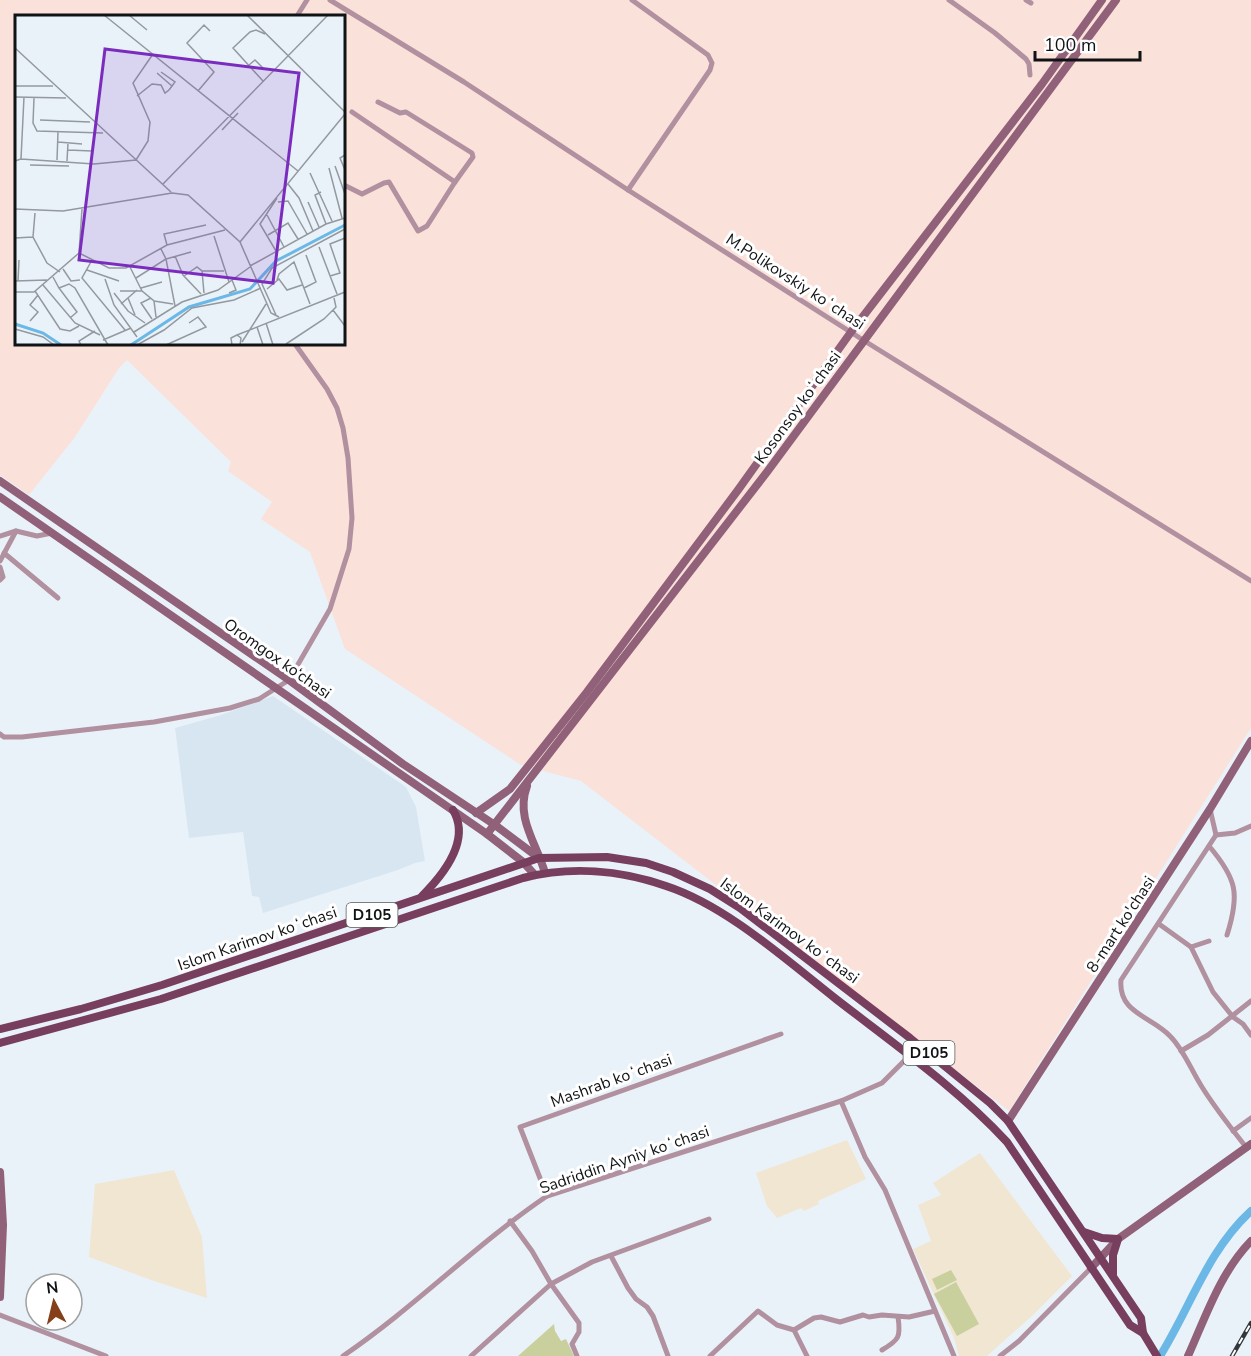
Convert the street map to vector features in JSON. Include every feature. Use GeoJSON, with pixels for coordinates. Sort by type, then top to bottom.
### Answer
{"type":"FeatureCollection","features":[{"type":"Feature","properties":{"kind":"main road"},"geometry":{"type":"LineString","coordinates":[[419,899],[445,867],[457,843],[459,828],[453,810]]}},
{"type":"Feature","properties":{"kind":"main road","name":"Islom Karimov koʻchasi"},"geometry":{"type":"LineString","coordinates":[[0,1029],[81,1009],[162,985],[538,858],[607,857],[646,863],[673,872],[710,889],[740,908],[910,1038],[990,1103],[1008,1121],[1113,1275],[1141,1318],[1143,1333],[1157,1356]]}},
{"type":"Feature","properties":{"kind":"main road","name":"Islom Karimov koʻchasi"},"geometry":{"type":"LineString","coordinates":[[0,1043],[161,999],[536,875],[571,871],[600,871],[632,876],[667,886],[701,901],[734,921],[909,1056],[987,1121],[1007,1142],[1130,1325],[1143,1333]]}},
{"type":"Feature","properties":{"kind":"main road"},"geometry":{"type":"LineString","coordinates":[[1084,1232],[1102,1238],[1118,1239],[1113,1255],[1113,1275]]}},
{"type":"Feature","properties":{"kind":"street"},"geometry":{"type":"LineString","coordinates":[[298,15],[307,0]]}},
{"type":"Feature","properties":{"kind":"street","name":"M.Polikovskiy koʻchasi"},"geometry":{"type":"LineString","coordinates":[[330,0],[464,82],[863,340],[1251,581]]}},
{"type":"Feature","properties":{"kind":"street"},"geometry":{"type":"LineString","coordinates":[[628,190],[712,65],[708,55],[632,0]]}},
{"type":"Feature","properties":{"kind":"street"},"geometry":{"type":"LineString","coordinates":[[949,0],[1026,59],[1030,75]]}},
{"type":"Feature","properties":{"kind":"street","name":"Kosonsoy koʻchasi"},"geometry":{"type":"LineString","coordinates":[[476,813],[510,789],[546,745],[738,490],[852,332],[1042,84],[1102,0]]}},
{"type":"Feature","properties":{"kind":"street","name":"Kosonsoy koʻchasi"},"geometry":{"type":"LineString","coordinates":[[487,834],[761,480],[1116,0]]}},
{"type":"Feature","properties":{"kind":"street"},"geometry":{"type":"LineString","coordinates":[[345,186],[362,194],[389,182],[418,231],[430,223],[473,157],[472,153],[406,112],[400,113],[378,102]]}},
{"type":"Feature","properties":{"kind":"street"},"geometry":{"type":"LineString","coordinates":[[352,112],[455,182]]}},
{"type":"Feature","properties":{"kind":"street"},"geometry":{"type":"LineString","coordinates":[[0,734],[4,737],[22,737],[154,722],[230,708],[259,699],[288,680],[330,609],[349,549],[352,518],[348,458],[337,408],[327,389],[296,345]]}},
{"type":"Feature","properties":{"kind":"street","name":"Oromgox ko‘chasi"},"geometry":{"type":"LineString","coordinates":[[0,481],[288,680],[403,764],[495,825],[538,858]]}},
{"type":"Feature","properties":{"kind":"street","name":"Oromgox ko‘chasi"},"geometry":{"type":"LineString","coordinates":[[0,497],[453,810],[523,862],[536,875]]}},
{"type":"Feature","properties":{"kind":"street"},"geometry":{"type":"LineString","coordinates":[[0,561],[16,531]]}},
{"type":"Feature","properties":{"kind":"street"},"geometry":{"type":"LineString","coordinates":[[0,536],[16,531],[37,536],[52,533]]}},
{"type":"Feature","properties":{"kind":"street"},"geometry":{"type":"LineString","coordinates":[[4,554],[57,597]]}},
{"type":"Feature","properties":{"kind":"street"},"geometry":{"type":"LineString","coordinates":[[0,567],[3,577],[0,580]]}},
{"type":"Feature","properties":{"kind":"street","name":"8-mart ko'chasi"},"geometry":{"type":"LineString","coordinates":[[1008,1121],[1210,809],[1251,741]]}},
{"type":"Feature","properties":{"kind":"street"},"geometry":{"type":"LineString","coordinates":[[528,782],[523,809],[524,818],[545,873]]}},
{"type":"Feature","properties":{"kind":"street"},"geometry":{"type":"LineString","coordinates":[[1000,1356],[1019,1341],[1118,1239],[1249,1146],[1233,1131],[1170,1035],[1127,1005],[1122,998],[1122,980],[1216,835],[1210,809]]}},
{"type":"Feature","properties":{"kind":"street"},"geometry":{"type":"LineString","coordinates":[[1216,835],[1235,833],[1251,826]]}},
{"type":"Feature","properties":{"kind":"street"},"geometry":{"type":"LineString","coordinates":[[1209,846],[1225,865],[1232,882],[1236,905],[1227,935]]}},
{"type":"Feature","properties":{"kind":"street"},"geometry":{"type":"LineString","coordinates":[[1158,924],[1191,947],[1213,992],[1251,1035]]}},
{"type":"Feature","properties":{"kind":"street"},"geometry":{"type":"LineString","coordinates":[[1191,947],[1209,941]]}},
{"type":"Feature","properties":{"kind":"street"},"geometry":{"type":"LineString","coordinates":[[1181,1051],[1233,1017],[1251,1001]]}},
{"type":"Feature","properties":{"kind":"street","name":"Mashrab koʻchasi"},"geometry":{"type":"LineString","coordinates":[[548,1196],[520,1127],[781,1034]]}},
{"type":"Feature","properties":{"kind":"street","name":"Sadriddin Ayniy koʻchasi"},"geometry":{"type":"LineString","coordinates":[[343,1356],[375,1334],[510,1221],[548,1196],[842,1101],[882,1083],[909,1056]]}},
{"type":"Feature","properties":{"kind":"street"},"geometry":{"type":"LineString","coordinates":[[842,1101],[868,1164],[889,1201],[954,1356]]}},
{"type":"Feature","properties":{"kind":"street"},"geometry":{"type":"LineString","coordinates":[[1233,1131],[1251,1118]]}},
{"type":"Feature","properties":{"kind":"street"},"geometry":{"type":"LineString","coordinates":[[0,1172],[3,1225],[0,1297]]}},
{"type":"Feature","properties":{"kind":"street"},"geometry":{"type":"LineString","coordinates":[[471,1356],[551,1284],[592,1262],[709,1219]]}},
{"type":"Feature","properties":{"kind":"street"},"geometry":{"type":"LineString","coordinates":[[510,1221],[579,1323],[579,1332],[572,1344],[577,1356]]}},
{"type":"Feature","properties":{"kind":"street"},"geometry":{"type":"LineString","coordinates":[[1188,1356],[1221,1282],[1234,1261],[1251,1241]]}},
{"type":"Feature","properties":{"kind":"street"},"geometry":{"type":"LineString","coordinates":[[611,1256],[628,1288],[653,1316],[668,1356]]}},
{"type":"Feature","properties":{"kind":"street"},"geometry":{"type":"LineString","coordinates":[[710,1356],[758,1311],[771,1322],[794,1330],[807,1356]]}},
{"type":"Feature","properties":{"kind":"street"},"geometry":{"type":"LineString","coordinates":[[794,1330],[814,1318],[821,1317],[840,1322],[863,1315],[898,1317],[935,1311]]}},
{"type":"Feature","properties":{"kind":"street"},"geometry":{"type":"LineString","coordinates":[[0,1315],[106,1356]]}},
{"type":"Feature","properties":{"kind":"street"},"geometry":{"type":"LineString","coordinates":[[882,1350],[898,1338],[900,1330],[898,1317]]}},
{"type":"Feature","properties":{"kind":"street"},"geometry":{"type":"LineString","coordinates":[[84,1356],[86,1349]]}},
{"type":"Feature","properties":{"kind":"shaded area"},"geometry":{"type":"Polygon","coordinates":[[[0,0],[1251,0],[1251,728],[1009,1111],[581,781],[521,765],[345,649],[310,552],[261,519],[272,502],[228,471],[231,462],[127,360],[119,368],[75,437],[29,495],[0,475],[0,0]]]}},
{"type":"Feature","properties":{"kind":"shaded area"},"geometry":{"type":"Polygon","coordinates":[[[273,696],[406,787],[416,807],[425,861],[263,913],[259,897],[252,896],[243,832],[189,838],[175,728],[221,715],[273,696]]]}},
{"type":"Feature","properties":{"kind":"shaded area"},"geometry":{"type":"Polygon","coordinates":[[[847,1140],[866,1179],[818,1201],[819,1204],[804,1211],[801,1208],[777,1218],[767,1206],[756,1173],[847,1140]]]}},
{"type":"Feature","properties":{"kind":"shaded area"},"geometry":{"type":"Polygon","coordinates":[[[980,1153],[1072,1276],[987,1356],[959,1356],[954,1338],[913,1249],[931,1241],[918,1205],[941,1195],[933,1183],[980,1153]]]}},
{"type":"Feature","properties":{"kind":"shaded area"},"geometry":{"type":"Polygon","coordinates":[[[174,1170],[202,1237],[207,1298],[89,1257],[95,1184],[174,1170]]]}},
{"type":"Feature","properties":{"kind":"green space"},"geometry":{"type":"Polygon","coordinates":[[[951,1270],[957,1280],[937,1290],[932,1279],[951,1270]]]}},
{"type":"Feature","properties":{"kind":"green space"},"geometry":{"type":"Polygon","coordinates":[[[956,1282],[979,1324],[957,1336],[934,1294],[956,1282]]]}},
{"type":"Feature","properties":{"kind":"green space"},"geometry":{"type":"Polygon","coordinates":[[[554,1324],[561,1341],[566,1339],[574,1356],[518,1356],[554,1324]]]}},
{"type":"Feature","properties":{"kind":"waterway"},"geometry":{"type":"LineString","coordinates":[[1160,1356],[1211,1261],[1236,1226],[1251,1211]]}},
{"type":"Feature","properties":{"kind":"railway"},"geometry":{"type":"LineString","coordinates":[[1232,1356],[1251,1323]]}}]}
